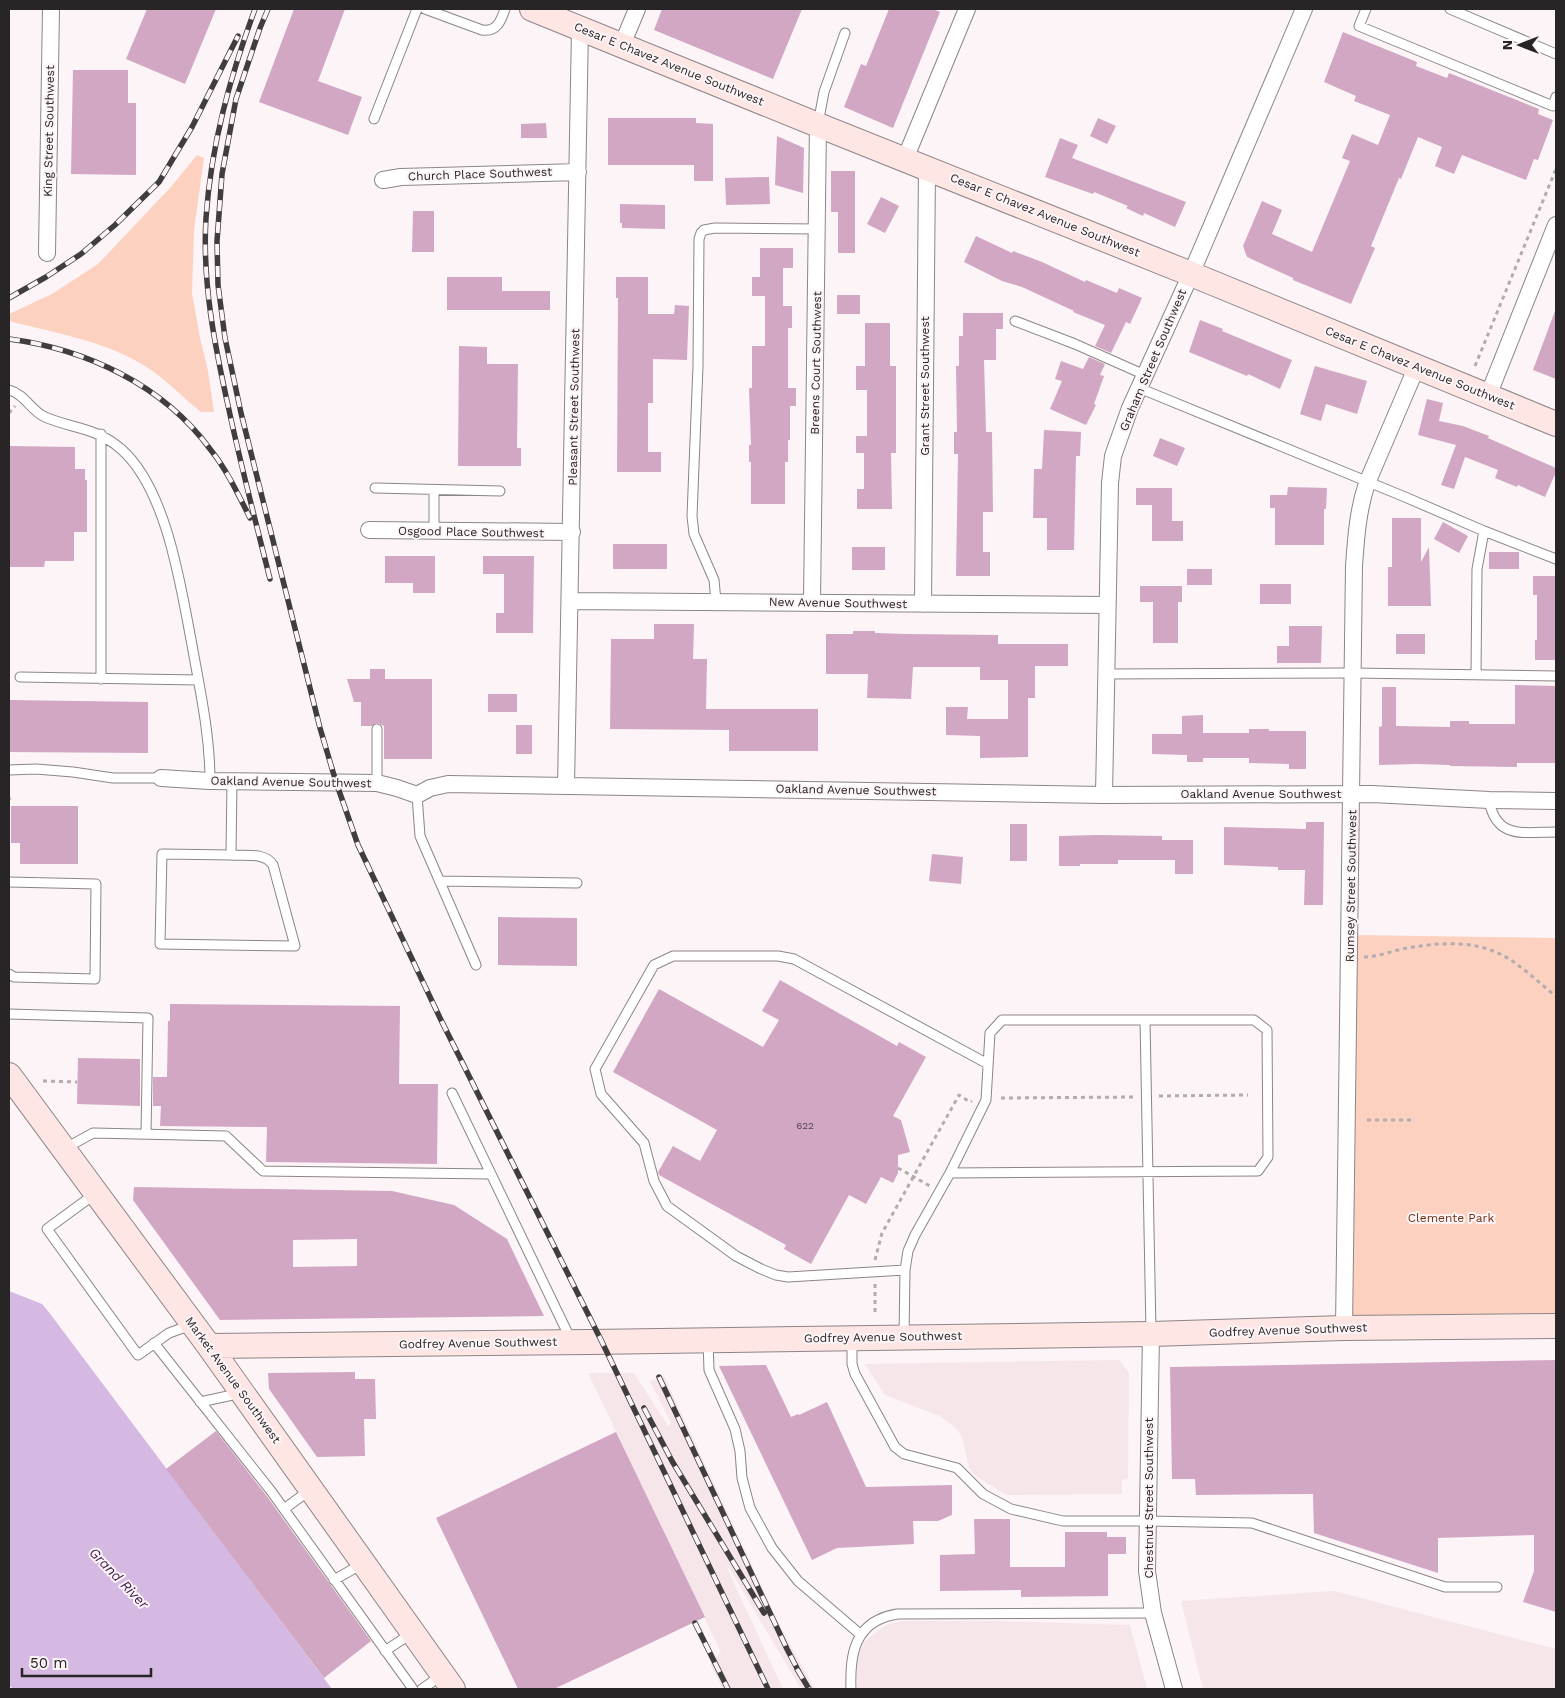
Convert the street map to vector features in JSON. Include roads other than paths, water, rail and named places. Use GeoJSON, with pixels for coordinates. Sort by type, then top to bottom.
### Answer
{"type":"FeatureCollection","features":[{"type":"Feature","properties":{"kind":"main road","name":"Cesar E Chavez Avenue Southwest"},"geometry":{"type":"LineString","coordinates":[[532,9],[1191,274],[1556,424]]}},
{"type":"Feature","properties":{"kind":"main road","name":"Market Avenue Southwest"},"geometry":{"type":"LineString","coordinates":[[9,1075],[210,1346],[448,1682]]}},
{"type":"Feature","properties":{"kind":"main road","name":"Godfrey Avenue Southwest"},"geometry":{"type":"LineString","coordinates":[[210,1346],[1151,1334],[1344,1328],[1556,1326]]}},
{"type":"Feature","properties":{"kind":"street","name":"King Street Southwest"},"geometry":{"type":"LineString","coordinates":[[47,253],[51,9]]}},
{"type":"Feature","properties":{"kind":"street"},"geometry":{"type":"LineString","coordinates":[[622,45],[637,9]]}},
{"type":"Feature","properties":{"kind":"street"},"geometry":{"type":"LineString","coordinates":[[905,159],[967,9]]}},
{"type":"Feature","properties":{"kind":"street","name":"Graham Street Southwest"},"geometry":{"type":"LineString","coordinates":[[1104,795],[1110,484],[1113,456],[1130,408],[1191,274],[1304,9]]}},
{"type":"Feature","properties":{"kind":"street","name":"Pleasant Street Southwest"},"geometry":{"type":"LineString","coordinates":[[566,786],[580,28]]}},
{"type":"Feature","properties":{"kind":"street","name":"Breens Court Southwest"},"geometry":{"type":"LineString","coordinates":[[812,602],[818,125]]}},
{"type":"Feature","properties":{"kind":"street","name":"Grant Street Southwest"},"geometry":{"type":"LineString","coordinates":[[923,604],[927,168]]}},
{"type":"Feature","properties":{"kind":"street","name":"Church Place Southwest"},"geometry":{"type":"LineString","coordinates":[[383,180],[401,176],[578,172]]}},
{"type":"Feature","properties":{"kind":"street"},"geometry":{"type":"LineString","coordinates":[[1488,396],[1556,224]]}},
{"type":"Feature","properties":{"kind":"street","name":"Rumsey Street Southwest"},"geometry":{"type":"LineString","coordinates":[[1344,1328],[1356,528],[1361,502],[1368,483],[1417,366]]}},
{"type":"Feature","properties":{"kind":"street","name":"Osgood Place Southwest"},"geometry":{"type":"LineString","coordinates":[[370,530],[572,532]]}},
{"type":"Feature","properties":{"kind":"street","name":"New Avenue Southwest"},"geometry":{"type":"LineString","coordinates":[[570,601],[1107,605]]}},
{"type":"Feature","properties":{"kind":"street","name":"Oakland Avenue Southwest"},"geometry":{"type":"LineString","coordinates":[[161,778],[377,783],[417,795],[430,788],[448,784],[1104,795],[1352,794],[1556,801]]}},
{"type":"Feature","properties":{"kind":"street","name":"Chestnut Street Southwest"},"geometry":{"type":"LineString","coordinates":[[1151,1334],[1147,1571],[1153,1613],[1174,1689]]}},
{"type":"Feature","properties":{"kind":"lane"},"geometry":{"type":"LineString","coordinates":[[374,119],[417,9]]}},
{"type":"Feature","properties":{"kind":"lane"},"geometry":{"type":"LineString","coordinates":[[425,9],[488,31],[500,23],[505,9]]}},
{"type":"Feature","properties":{"kind":"lane"},"geometry":{"type":"LineString","coordinates":[[1366,9],[1359,26],[1552,106],[1556,97]]}},
{"type":"Feature","properties":{"kind":"lane"},"geometry":{"type":"LineString","coordinates":[[1450,9],[1556,54]]}},
{"type":"Feature","properties":{"kind":"lane"},"geometry":{"type":"LineString","coordinates":[[818,125],[824,92],[845,33]]}},
{"type":"Feature","properties":{"kind":"lane"},"geometry":{"type":"LineString","coordinates":[[716,601],[714,580],[694,534],[692,516],[698,366],[699,239],[704,230],[715,228],[818,229]]}},
{"type":"Feature","properties":{"kind":"lane"},"geometry":{"type":"LineString","coordinates":[[1015,321],[1075,344],[1142,382],[1368,483],[1484,532],[1556,559]]}},
{"type":"Feature","properties":{"kind":"lane"},"geometry":{"type":"LineString","coordinates":[[9,390],[24,397],[43,416],[101,434],[122,449],[140,471],[155,499],[166,529],[175,565],[198,680],[210,755],[210,780]]}},
{"type":"Feature","properties":{"kind":"lane"},"geometry":{"type":"LineString","coordinates":[[101,434],[101,679]]}},
{"type":"Feature","properties":{"kind":"lane"},"geometry":{"type":"LineString","coordinates":[[376,488],[500,491]]}},
{"type":"Feature","properties":{"kind":"lane"},"geometry":{"type":"LineString","coordinates":[[434,490],[434,531]]}},
{"type":"Feature","properties":{"kind":"lane"},"geometry":{"type":"LineString","coordinates":[[1476,675],[1477,569],[1484,532]]}},
{"type":"Feature","properties":{"kind":"lane"},"geometry":{"type":"LineString","coordinates":[[1106,674],[1353,673],[1556,676]]}},
{"type":"Feature","properties":{"kind":"lane"},"geometry":{"type":"LineString","coordinates":[[20,677],[198,680]]}},
{"type":"Feature","properties":{"kind":"lane"},"geometry":{"type":"LineString","coordinates":[[377,729],[377,783]]}},
{"type":"Feature","properties":{"kind":"lane"},"geometry":{"type":"LineString","coordinates":[[9,770],[73,772],[113,778],[161,778]]}},
{"type":"Feature","properties":{"kind":"lane"},"geometry":{"type":"LineString","coordinates":[[231,855],[232,781]]}},
{"type":"Feature","properties":{"kind":"lane"},"geometry":{"type":"LineString","coordinates":[[417,795],[420,836],[476,965]]}},
{"type":"Feature","properties":{"kind":"lane"},"geometry":{"type":"LineString","coordinates":[[1489,800],[1494,816],[1503,828],[1511,832],[1556,832]]}},
{"type":"Feature","properties":{"kind":"lane"},"geometry":{"type":"LineString","coordinates":[[162,854],[231,855],[264,856],[270,859],[295,946],[160,944],[162,854]]}},
{"type":"Feature","properties":{"kind":"lane"},"geometry":{"type":"LineString","coordinates":[[440,881],[577,883]]}},
{"type":"Feature","properties":{"kind":"lane"},"geometry":{"type":"LineString","coordinates":[[9,882],[96,884],[94,979],[14,977],[9,974]]}},
{"type":"Feature","properties":{"kind":"lane"},"geometry":{"type":"LineString","coordinates":[[904,1270],[788,1277],[761,1269],[736,1256],[667,1206],[654,1181],[644,1143],[601,1094],[595,1069],[654,965],[673,956],[778,956],[794,959],[988,1064]]}},
{"type":"Feature","properties":{"kind":"lane"},"geometry":{"type":"LineString","coordinates":[[9,1014],[148,1018],[146,1134]]}},
{"type":"Feature","properties":{"kind":"lane"},"geometry":{"type":"LineString","coordinates":[[904,1337],[904,1270],[908,1251],[950,1173],[986,1100],[990,1033],[1002,1020],[1254,1020],[1267,1030],[1268,1158],[1258,1171],[950,1173]]}},
{"type":"Feature","properties":{"kind":"lane"},"geometry":{"type":"LineString","coordinates":[[1145,1020],[1151,1334]]}},
{"type":"Feature","properties":{"kind":"lane"},"geometry":{"type":"LineString","coordinates":[[452,1093],[572,1342]]}},
{"type":"Feature","properties":{"kind":"lane"},"geometry":{"type":"LineString","coordinates":[[63,1149],[93,1133],[226,1136],[263,1171],[491,1174]]}},
{"type":"Feature","properties":{"kind":"lane"},"geometry":{"type":"LineString","coordinates":[[96,1193],[47,1229],[138,1355],[169,1333],[193,1324]]}},
{"type":"Feature","properties":{"kind":"lane"},"geometry":{"type":"LineString","coordinates":[[852,1338],[852,1364],[855,1374],[895,1447],[904,1454],[957,1468],[983,1494],[1012,1509],[1063,1521],[1148,1520],[1252,1524],[1445,1587],[1497,1587]]}},
{"type":"Feature","properties":{"kind":"lane"},"geometry":{"type":"LineString","coordinates":[[708,1340],[709,1370],[735,1429],[740,1451],[742,1478],[750,1508],[772,1548],[798,1581],[861,1635]]}},
{"type":"Feature","properties":{"kind":"lane"},"geometry":{"type":"LineString","coordinates":[[154,1343],[284,1509],[412,1689]]}},
{"type":"Feature","properties":{"kind":"lane"},"geometry":{"type":"LineString","coordinates":[[200,1402],[243,1393]]}},
{"type":"Feature","properties":{"kind":"lane"},"geometry":{"type":"LineString","coordinates":[[284,1509],[311,1489]]}},
{"type":"Feature","properties":{"kind":"lane"},"geometry":{"type":"LineString","coordinates":[[334,1580],[364,1563]]}},
{"type":"Feature","properties":{"kind":"lane"},"geometry":{"type":"LineString","coordinates":[[851,1689],[851,1660],[858,1639],[867,1628],[879,1619],[897,1614],[1153,1613]]}},
{"type":"Feature","properties":{"kind":"lane"},"geometry":{"type":"LineString","coordinates":[[385,1651],[412,1632]]}},
{"type":"Feature","properties":{"kind":"lane"},"geometry":{"type":"LineString","coordinates":[[422,1689],[448,1682]]}},
{"type":"Feature","properties":{"kind":"water","name":"Grand River"},"geometry":{"type":"Polygon","coordinates":[[[9,1291],[42,1304],[48,1311],[332,1689],[13,1689],[9,1685],[9,1291]]]}},
{"type":"Feature","properties":{"kind":"railway"},"geometry":{"type":"LineString","coordinates":[[255,9],[230,86],[217,138],[212,164],[205,242],[208,291],[219,363],[238,452],[270,579]]}},
{"type":"Feature","properties":{"kind":"railway"},"geometry":{"type":"LineString","coordinates":[[268,9],[236,99],[222,174],[217,241],[218,285],[225,338],[241,413],[320,728],[336,782],[358,845],[440,1018],[602,1342],[768,1689]]}},
{"type":"Feature","properties":{"kind":"railway"},"geometry":{"type":"LineString","coordinates":[[9,298],[81,254],[115,225],[159,182],[192,127],[238,36]]}},
{"type":"Feature","properties":{"kind":"railway"},"geometry":{"type":"LineString","coordinates":[[9,339],[66,351],[94,361],[121,374],[170,406],[191,426],[216,457],[237,491],[250,518]]}},
{"type":"Feature","properties":{"kind":"railway"},"geometry":{"type":"LineString","coordinates":[[659,1377],[800,1674]]}},
{"type":"Feature","properties":{"kind":"railway"},"geometry":{"type":"LineString","coordinates":[[644,1408],[672,1461],[764,1613]]}},
{"type":"Feature","properties":{"kind":"railway"},"geometry":{"type":"LineString","coordinates":[[695,1623],[728,1689]]}},
{"type":"Feature","properties":{"kind":"railway"},"geometry":{"type":"LineString","coordinates":[[797,1669],[809,1689]]}},
{"type":"Feature","properties":{"kind":"park label","name":"Clemente Park"},"geometry":{"type":"Point","coordinates":[1451,1218]}}]}
